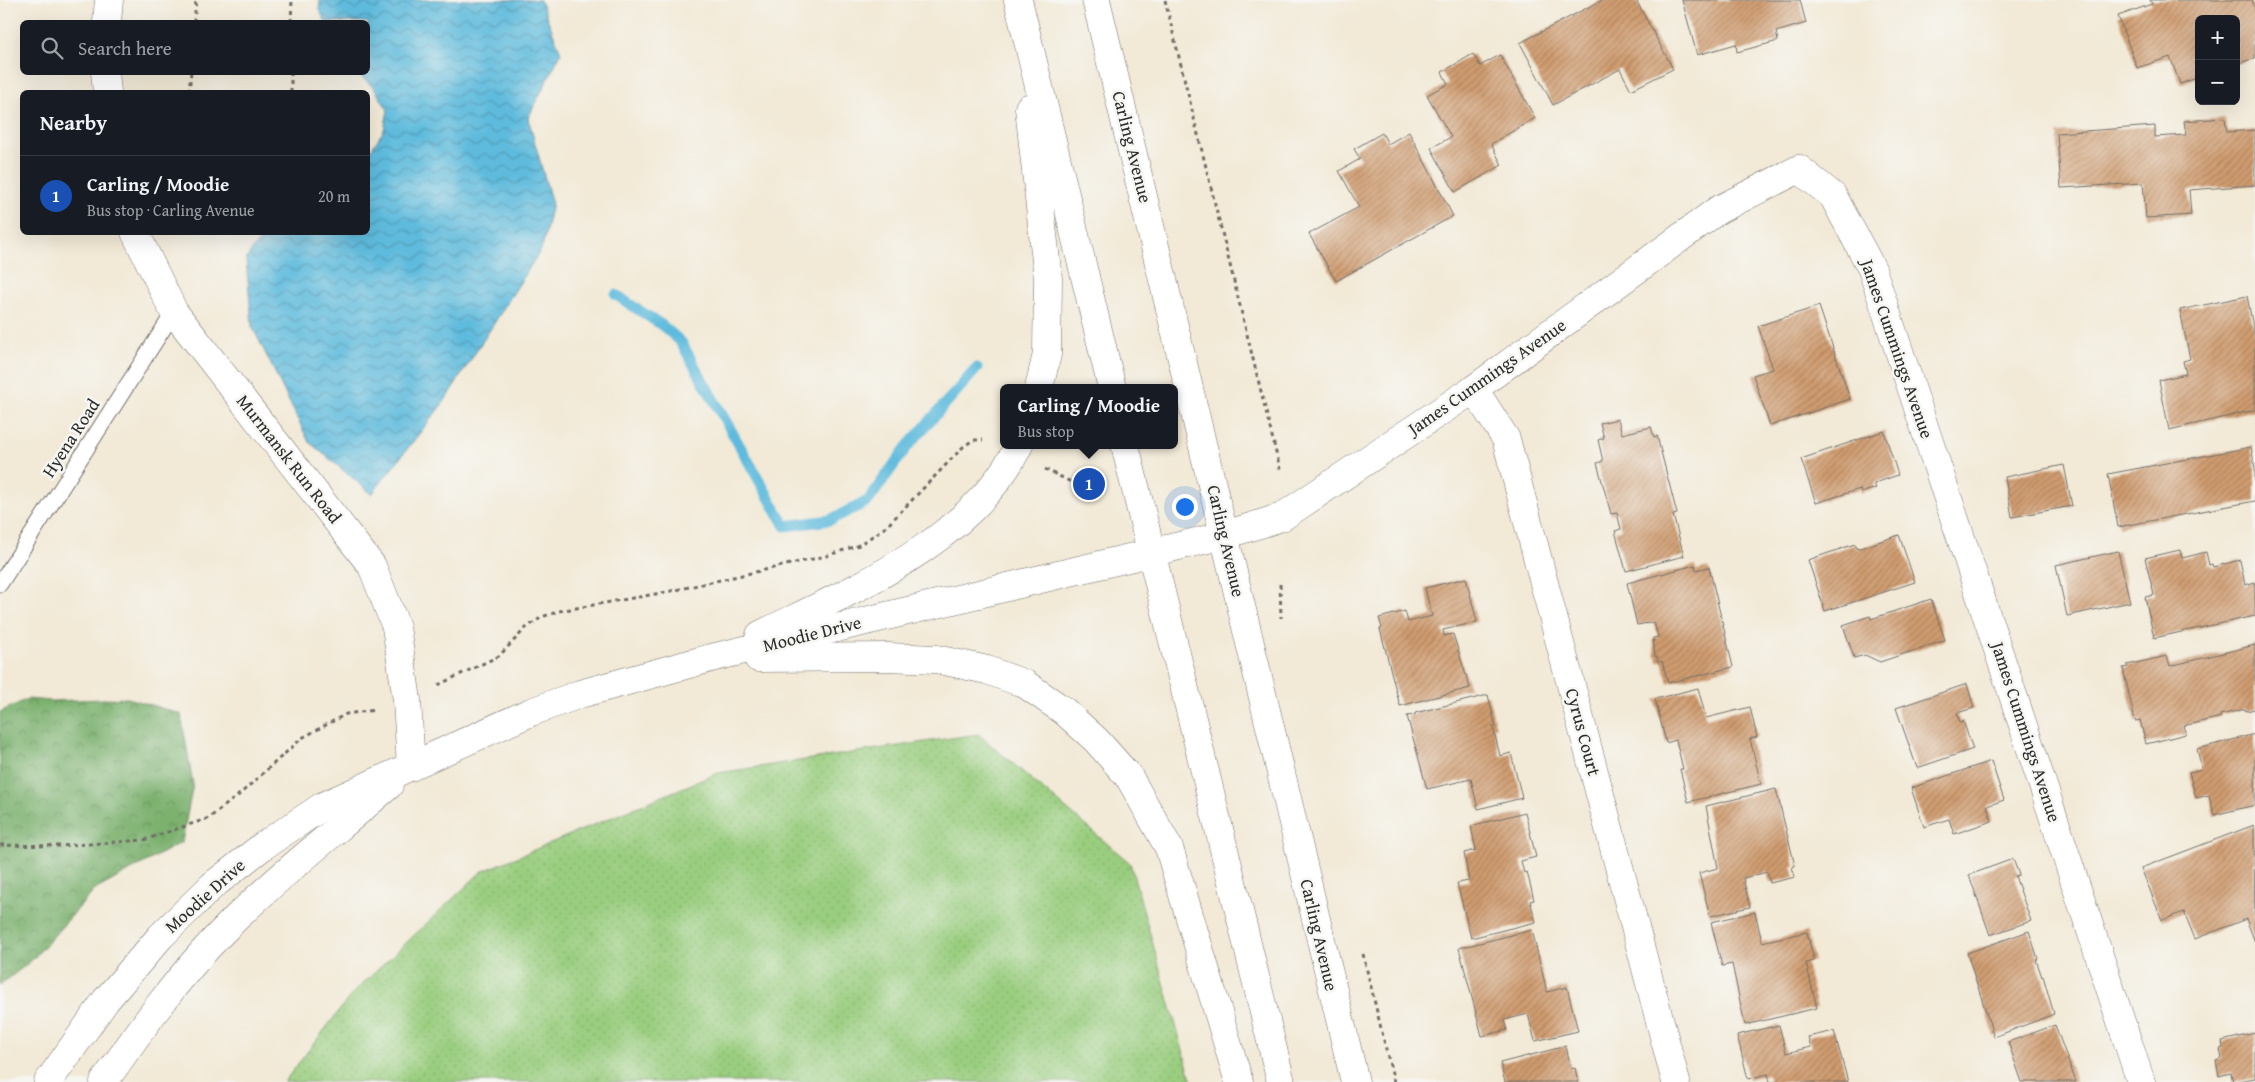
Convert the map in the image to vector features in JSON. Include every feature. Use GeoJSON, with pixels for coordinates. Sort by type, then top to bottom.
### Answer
{"type":"FeatureCollection","features":[{"type":"Feature","properties":{"kind":"main road"},"geometry":{"type":"LineString","coordinates":[[107,20],[109,0]]}},
{"type":"Feature","properties":{"kind":"main road"},"geometry":{"type":"LineString","coordinates":[[1017,0],[1048,279],[1047,354],[1040,384]]}},
{"type":"Feature","properties":{"kind":"main road"},"geometry":{"type":"LineString","coordinates":[[1017,0],[1111,384]]}},
{"type":"Feature","properties":{"kind":"main road","name":"Carling Avenue"},"geometry":{"type":"LineString","coordinates":[[1096,0],[1355,1082]]}},
{"type":"Feature","properties":{"kind":"main road"},"geometry":{"type":"LineString","coordinates":[[105,75],[107,90]]}},
{"type":"Feature","properties":{"kind":"main road","name":"James Cummings Avenue"},"geometry":{"type":"LineString","coordinates":[[1225,535],[1282,517],[1474,390],[1718,210],[1799,170],[1833,196],[1872,269],[2141,1082]]}},
{"type":"Feature","properties":{"kind":"main road","name":"Murmansk Run Road"},"geometry":{"type":"LineString","coordinates":[[136,235],[174,312],[372,566],[396,627],[407,700],[411,767]]}},
{"type":"Feature","properties":{"kind":"main road","name":"Cyrus Court"},"geometry":{"type":"LineString","coordinates":[[1474,390],[1506,439],[1676,1082]]}},
{"type":"Feature","properties":{"kind":"main road"},"geometry":{"type":"LineString","coordinates":[[711,658],[837,598],[930,545],[970,512],[996,481],[1016,449]]}},
{"type":"Feature","properties":{"kind":"main road"},"geometry":{"type":"LineString","coordinates":[[1127,449],[1281,1082]]}},
{"type":"Feature","properties":{"kind":"main road","name":"Moodie Drive"},"geometry":{"type":"LineString","coordinates":[[48,1082],[106,1000],[160,937],[212,886],[263,846],[323,806],[531,712],[580,694],[711,658],[1151,551],[1225,535]]}},
{"type":"Feature","properties":{"kind":"main road"},"geometry":{"type":"LineString","coordinates":[[711,658],[888,657],[936,659],[987,670],[1025,684],[1064,711],[1096,740],[1128,777],[1169,848],[1239,1082]]}},
{"type":"Feature","properties":{"kind":"main road","name":"Moodie Drive"},"geometry":{"type":"LineString","coordinates":[[104,1082],[173,988],[221,933],[278,880],[411,767]]}},
{"type":"Feature","properties":{"kind":"lane","name":"Hyena Road"},"geometry":{"type":"LineString","coordinates":[[0,584],[174,312]]}},
{"type":"Feature","properties":{"kind":"path"},"geometry":{"type":"LineString","coordinates":[[194,20],[196,0]]}},
{"type":"Feature","properties":{"kind":"path"},"geometry":{"type":"LineString","coordinates":[[291,20],[292,0]]}},
{"type":"Feature","properties":{"kind":"path"},"geometry":{"type":"LineString","coordinates":[[1165,0],[1280,469]]}},
{"type":"Feature","properties":{"kind":"path"},"geometry":{"type":"LineString","coordinates":[[189,90],[191,75]]}},
{"type":"Feature","properties":{"kind":"path"},"geometry":{"type":"LineString","coordinates":[[291,75],[291,90]]}},
{"type":"Feature","properties":{"kind":"path"},"geometry":{"type":"LineString","coordinates":[[0,845],[60,846],[144,840],[209,818],[240,794],[302,738],[346,714],[385,708],[407,700],[499,656],[526,628],[542,618],[559,611],[667,592],[826,556],[859,545],[886,527],[963,447],[973,440],[988,442]]}},
{"type":"Feature","properties":{"kind":"path"},"geometry":{"type":"LineString","coordinates":[[1040,466],[1101,497]]}},
{"type":"Feature","properties":{"kind":"green space"},"geometry":{"type":"Polygon","coordinates":[[[128,698],[181,714],[193,784],[182,842],[95,890],[31,961],[0,985],[0,712],[27,699],[52,701],[128,698]]]}},
{"type":"Feature","properties":{"kind":"green space"},"geometry":{"type":"Polygon","coordinates":[[[978,734],[1130,863],[1192,1082],[284,1082],[353,993],[481,872],[718,773],[978,734]]]}},
{"type":"Feature","properties":{"kind":"water"},"geometry":{"type":"Polygon","coordinates":[[[320,0],[540,0],[561,53],[528,118],[552,204],[542,248],[444,402],[372,494],[309,442],[252,326],[246,259],[263,235],[370,235],[370,151],[384,130],[388,110],[374,88],[359,75],[370,75],[370,20],[325,20],[319,10],[320,0]]]}},
{"type":"Feature","properties":{"kind":"building"},"geometry":{"type":"Polygon","coordinates":[[[1602,0],[1636,0],[1673,69],[1631,90],[1620,69],[1553,105],[1520,43],[1602,0]]]}},
{"type":"Feature","properties":{"kind":"building"},"geometry":{"type":"Polygon","coordinates":[[[1682,0],[1800,0],[1806,23],[1776,32],[1778,41],[1737,52],[1736,44],[1697,55],[1682,0]]]}},
{"type":"Feature","properties":{"kind":"building"},"geometry":{"type":"Polygon","coordinates":[[[2150,0],[2252,0],[2255,9],[2255,58],[2240,63],[2240,15],[2195,15],[2195,78],[2180,84],[2170,57],[2137,68],[2118,16],[2152,4],[2150,0]]]}},
{"type":"Feature","properties":{"kind":"building"},"geometry":{"type":"Polygon","coordinates":[[[1473,54],[1480,66],[1500,55],[1535,118],[1491,144],[1502,165],[1455,192],[1431,148],[1451,137],[1427,95],[1448,84],[1442,72],[1473,54]]]}},
{"type":"Feature","properties":{"kind":"building"},"geometry":{"type":"Polygon","coordinates":[[[2225,118],[2227,132],[2255,130],[2255,185],[2189,190],[2191,215],[2146,218],[2143,183],[2061,188],[2057,133],[2155,126],[2155,137],[2186,135],[2184,121],[2225,118]]]}},
{"type":"Feature","properties":{"kind":"building"},"geometry":{"type":"Polygon","coordinates":[[[1409,132],[1453,216],[1336,281],[1309,234],[1359,207],[1339,171],[1360,159],[1354,149],[1382,133],[1388,144],[1409,132]]]}},
{"type":"Feature","properties":{"kind":"building"},"geometry":{"type":"Polygon","coordinates":[[[2247,296],[2255,337],[2255,410],[2169,430],[2159,380],[2186,374],[2183,361],[2190,359],[2180,310],[2247,296]]]}},
{"type":"Feature","properties":{"kind":"building"},"geometry":{"type":"Polygon","coordinates":[[[1819,306],[1850,399],[1770,426],[1753,375],[1773,369],[1758,326],[1819,306]]]}},
{"type":"Feature","properties":{"kind":"building"},"geometry":{"type":"Polygon","coordinates":[[[1618,419],[1622,434],[1651,427],[1654,437],[1657,436],[1677,514],[1673,515],[1684,556],[1626,571],[1615,531],[1621,529],[1617,513],[1611,514],[1597,463],[1603,461],[1598,440],[1604,438],[1600,423],[1618,419]]]}},
{"type":"Feature","properties":{"kind":"building"},"geometry":{"type":"Polygon","coordinates":[[[1884,431],[1898,475],[1874,484],[1876,488],[1861,493],[1860,489],[1816,503],[1801,459],[1884,431]]]}},
{"type":"Feature","properties":{"kind":"building"},"geometry":{"type":"Polygon","coordinates":[[[2251,447],[2255,468],[2255,501],[2118,527],[2108,474],[2251,447]]]}},
{"type":"Feature","properties":{"kind":"building"},"geometry":{"type":"Polygon","coordinates":[[[2064,465],[2072,506],[2012,517],[2005,477],[2064,465]]]}},
{"type":"Feature","properties":{"kind":"building"},"geometry":{"type":"Polygon","coordinates":[[[1899,535],[1915,582],[1825,611],[1808,560],[1855,544],[1857,549],[1899,535]]]}},
{"type":"Feature","properties":{"kind":"building"},"geometry":{"type":"Polygon","coordinates":[[[2180,550],[2182,558],[2206,552],[2209,565],[2212,564],[2213,567],[2240,560],[2245,585],[2255,582],[2255,616],[2154,638],[2145,597],[2154,595],[2145,558],[2180,550]]]}},
{"type":"Feature","properties":{"kind":"building"},"geometry":{"type":"Polygon","coordinates":[[[2118,551],[2130,602],[2067,616],[2056,565],[2118,551]]]}},
{"type":"Feature","properties":{"kind":"building"},"geometry":{"type":"Polygon","coordinates":[[[1695,565],[1696,570],[1709,567],[1733,667],[1668,683],[1662,661],[1658,662],[1657,656],[1655,657],[1653,638],[1658,637],[1654,622],[1637,625],[1627,583],[1695,565]]]}},
{"type":"Feature","properties":{"kind":"building"},"geometry":{"type":"Polygon","coordinates":[[[1466,578],[1477,622],[1443,630],[1444,636],[1453,634],[1470,688],[1400,706],[1380,629],[1382,628],[1379,618],[1405,611],[1408,622],[1432,616],[1425,588],[1466,578]]]}},
{"type":"Feature","properties":{"kind":"building"},"geometry":{"type":"Polygon","coordinates":[[[1931,599],[1945,640],[1880,662],[1865,655],[1854,658],[1843,625],[1870,616],[1871,619],[1931,599]]]}},
{"type":"Feature","properties":{"kind":"building"},"geometry":{"type":"Polygon","coordinates":[[[2255,645],[2255,709],[2246,711],[2245,709],[2183,726],[2186,734],[2146,744],[2140,720],[2135,721],[2123,668],[2128,667],[2127,665],[2167,656],[2170,666],[2255,645]]]}},
{"type":"Feature","properties":{"kind":"building"},"geometry":{"type":"Polygon","coordinates":[[[1967,684],[1974,708],[1957,713],[1960,722],[1963,721],[1973,749],[1917,768],[1896,708],[1967,684]]]}},
{"type":"Feature","properties":{"kind":"building"},"geometry":{"type":"Polygon","coordinates":[[[1698,688],[1706,718],[1750,707],[1757,737],[1750,739],[1761,784],[1688,802],[1680,769],[1683,769],[1676,740],[1666,743],[1655,699],[1698,688]]]}},
{"type":"Feature","properties":{"kind":"building"},"geometry":{"type":"Polygon","coordinates":[[[1488,695],[1496,727],[1493,727],[1500,756],[1511,753],[1522,798],[1478,809],[1471,779],[1427,789],[1407,716],[1488,695]]]}},
{"type":"Feature","properties":{"kind":"building"},"geometry":{"type":"Polygon","coordinates":[[[2255,734],[2255,805],[2214,815],[2209,795],[2196,798],[2189,772],[2202,769],[2197,749],[2255,734]]]}},
{"type":"Feature","properties":{"kind":"building"},"geometry":{"type":"Polygon","coordinates":[[[1991,761],[2004,800],[1987,806],[1992,821],[1954,834],[1949,819],[1924,827],[1911,788],[1991,761]]]}},
{"type":"Feature","properties":{"kind":"building"},"geometry":{"type":"Polygon","coordinates":[[[1776,789],[1795,866],[1792,867],[1795,877],[1770,883],[1767,872],[1743,878],[1750,907],[1710,916],[1699,873],[1718,868],[1706,806],[1776,789]]]}},
{"type":"Feature","properties":{"kind":"building"},"geometry":{"type":"Polygon","coordinates":[[[1525,812],[1536,857],[1521,861],[1524,873],[1527,872],[1534,900],[1530,901],[1536,922],[1471,938],[1457,883],[1469,881],[1464,853],[1476,850],[1471,826],[1525,812]]]}},
{"type":"Feature","properties":{"kind":"building"},"geometry":{"type":"Polygon","coordinates":[[[2254,825],[2255,942],[2246,919],[2195,939],[2184,912],[2162,920],[2141,868],[2254,825]]]}},
{"type":"Feature","properties":{"kind":"building"},"geometry":{"type":"Polygon","coordinates":[[[2013,859],[2019,875],[2015,876],[2031,921],[1990,935],[1969,875],[2013,859]]]}},
{"type":"Feature","properties":{"kind":"building"},"geometry":{"type":"Polygon","coordinates":[[[1755,912],[1762,942],[1807,932],[1814,961],[1806,963],[1817,1008],[1745,1025],[1732,964],[1722,966],[1711,922],[1755,912]]]}},
{"type":"Feature","properties":{"kind":"building"},"geometry":{"type":"Polygon","coordinates":[[[1532,930],[1547,992],[1567,987],[1578,1031],[1535,1041],[1528,1014],[1504,1020],[1507,1030],[1482,1036],[1459,948],[1532,930]]]}},
{"type":"Feature","properties":{"kind":"building"},"geometry":{"type":"Polygon","coordinates":[[[2029,931],[2038,959],[2036,960],[2043,976],[2054,1014],[1994,1037],[1967,953],[2029,931]]]}},
{"type":"Feature","properties":{"kind":"building"},"geometry":{"type":"Polygon","coordinates":[[[1779,1025],[1786,1053],[1811,1047],[1808,1037],[1834,1031],[1848,1082],[1770,1082],[1768,1074],[1748,1079],[1737,1035],[1779,1025]]]}},
{"type":"Feature","properties":{"kind":"building"},"geometry":{"type":"Polygon","coordinates":[[[2055,1025],[2076,1082],[2022,1082],[2008,1042],[2055,1025]]]}},
{"type":"Feature","properties":{"kind":"building"},"geometry":{"type":"Polygon","coordinates":[[[2255,1033],[2255,1078],[2233,1082],[2231,1073],[2219,1076],[2216,1061],[2222,1059],[2220,1049],[2223,1048],[2222,1041],[2255,1033]]]}},
{"type":"Feature","properties":{"kind":"building"},"geometry":{"type":"Polygon","coordinates":[[[1566,1046],[1571,1069],[1575,1068],[1578,1082],[1505,1082],[1500,1063],[1566,1046]]]}},
{"type":"Feature","properties":{"kind":"waterway"},"geometry":{"type":"LineString","coordinates":[[616,295],[663,326],[681,342],[785,526],[830,520],[868,501],[906,448],[977,368]]}},
{"type":"Feature","properties":{"kind":"place","name":"Carling / Moodie"},"geometry":{"type":"Point","coordinates":[1089,484]}}]}
